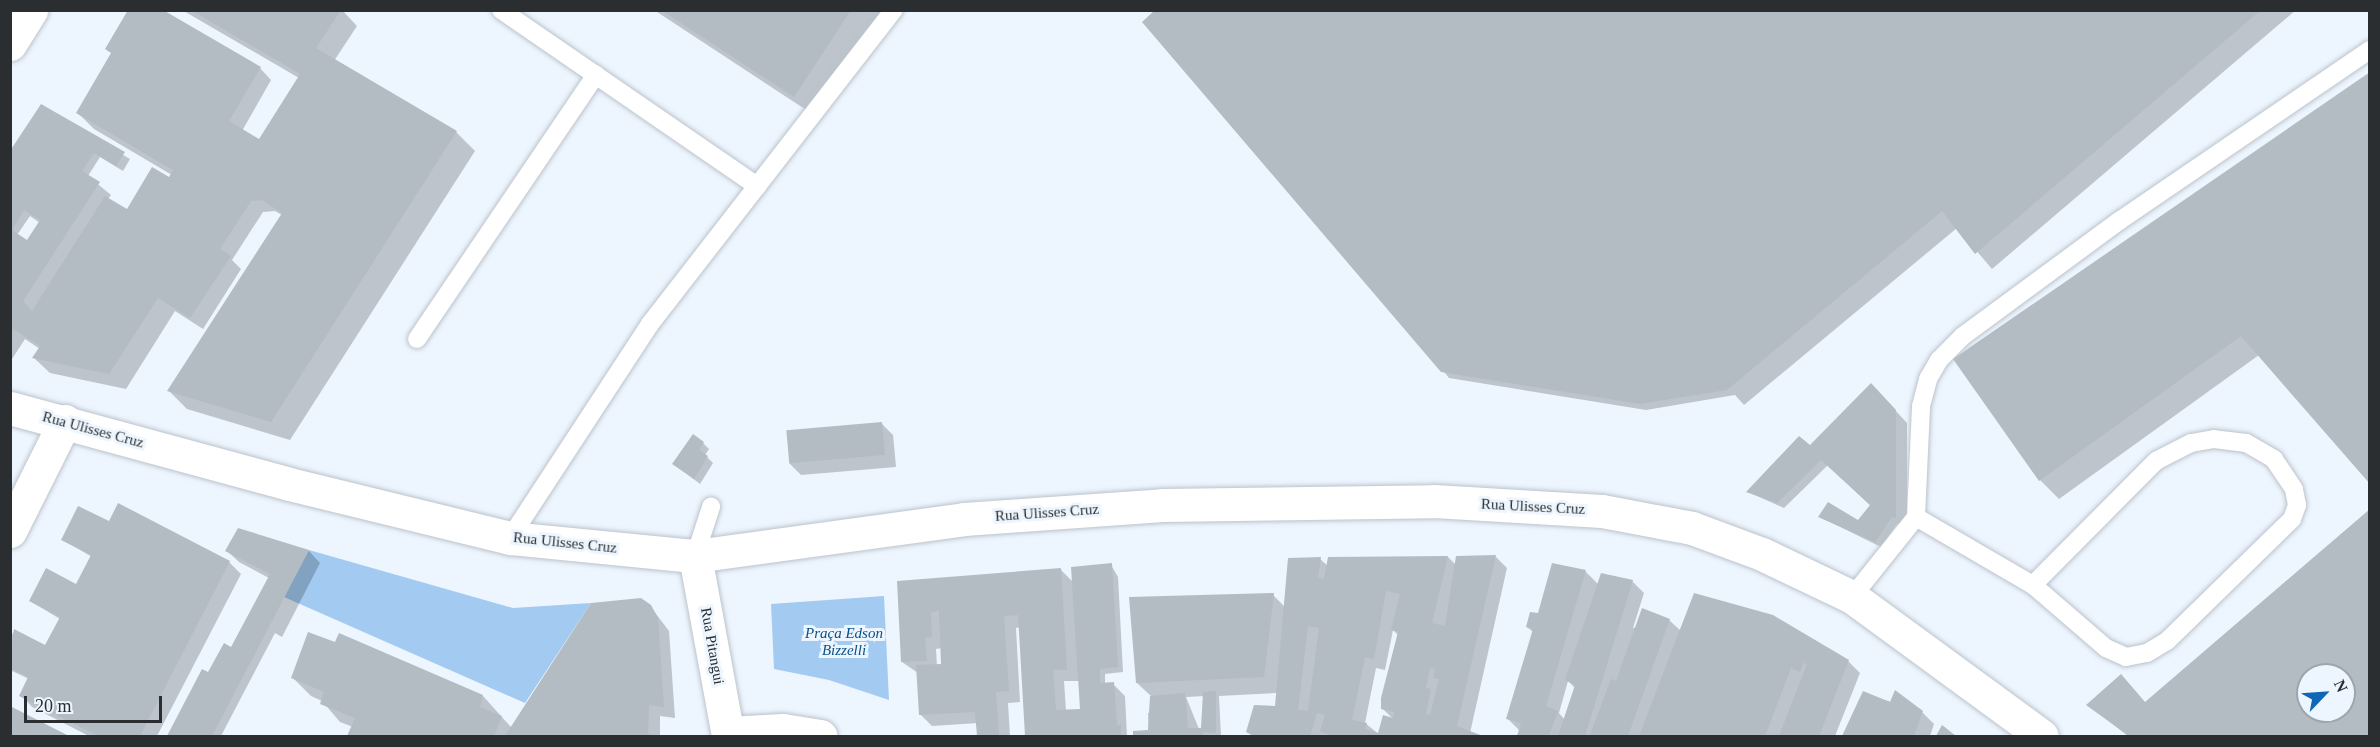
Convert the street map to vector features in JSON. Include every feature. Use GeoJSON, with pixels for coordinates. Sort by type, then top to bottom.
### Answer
{"type":"FeatureCollection","features":[{"type":"Feature","properties":{"kind":"street"},"geometry":{"type":"LineString","coordinates":[[10,44],[31,10]]}},
{"type":"Feature","properties":{"kind":"street","name":"Rua Ulisses Cruz"},"geometry":{"type":"LineString","coordinates":[[10,408],[65,421],[289,484],[510,538],[695,556],[964,519],[1163,505],[1434,501],[1602,511],[1692,528],[1762,554],[1852,597],[2042,736]]}},
{"type":"Feature","properties":{"kind":"street"},"geometry":{"type":"LineString","coordinates":[[10,531],[65,421]]}},
{"type":"Feature","properties":{"kind":"street","name":"Rua Pitangui"},"geometry":{"type":"LineString","coordinates":[[695,556],[728,735]]}},
{"type":"Feature","properties":{"kind":"street"},"geometry":{"type":"LineString","coordinates":[[728,735],[783,730],[821,736]]}},
{"type":"Feature","properties":{"kind":"lane"},"geometry":{"type":"LineString","coordinates":[[501,10],[757,186]]}},
{"type":"Feature","properties":{"kind":"lane"},"geometry":{"type":"LineString","coordinates":[[510,538],[650,324],[894,10]]}},
{"type":"Feature","properties":{"kind":"lane"},"geometry":{"type":"LineString","coordinates":[[1852,597],[1916,517],[1921,406],[1928,379],[1938,360],[1963,336],[2119,221],[2370,50]]}},
{"type":"Feature","properties":{"kind":"lane"},"geometry":{"type":"LineString","coordinates":[[417,339],[596,75]]}},
{"type":"Feature","properties":{"kind":"lane"},"geometry":{"type":"LineString","coordinates":[[1916,517],[2033,585],[2106,648],[2126,657],[2147,653],[2167,640],[2292,519],[2297,505],[2294,489],[2274,459],[2246,443],[2214,439],[2191,443],[2156,461],[2033,585]]}},
{"type":"Feature","properties":{"kind":"lane"},"geometry":{"type":"LineString","coordinates":[[695,556],[711,507]]}},
{"type":"Feature","properties":{"kind":"green space"},"geometry":{"type":"Polygon","coordinates":[[[309,550],[513,608],[591,603],[525,703],[284,597],[309,550]]]}},
{"type":"Feature","properties":{"kind":"green space","name":"Praça Edson Bizzelli"},"geometry":{"type":"Polygon","coordinates":[[[884,596],[889,700],[829,680],[774,669],[771,604],[884,596]]]}},
{"type":"Feature","properties":{"kind":"building"},"geometry":{"type":"Polygon","coordinates":[[[128,10],[163,10],[261,67],[229,121],[259,139],[300,74],[191,10],[341,10],[316,48],[457,131],[271,422],[167,391],[282,213],[262,200],[251,201],[220,249],[231,256],[190,318],[158,298],[109,374],[32,358],[40,346],[13,329],[10,333],[10,151],[41,104],[125,152],[116,166],[94,153],[82,171],[100,182],[23,301],[32,311],[105,196],[127,209],[152,167],[169,177],[173,170],[76,113],[111,53],[105,49],[128,10]],[[24,210],[12,230],[27,240],[40,220],[24,210]]]}},
{"type":"Feature","properties":{"kind":"building"},"geometry":{"type":"Polygon","coordinates":[[[661,10],[851,10],[794,97],[661,10]]]}},
{"type":"Feature","properties":{"kind":"building"},"geometry":{"type":"Polygon","coordinates":[[[1155,10],[2261,10],[1975,254],[1942,211],[1727,390],[1640,404],[1441,372],[1142,22],[1155,10]]]}},
{"type":"Feature","properties":{"kind":"building"},"geometry":{"type":"Polygon","coordinates":[[[2370,72],[2370,484],[2241,336],[2039,481],[1953,359],[2370,72]]]}},
{"type":"Feature","properties":{"kind":"building"},"geometry":{"type":"Polygon","coordinates":[[[1871,383],[1896,410],[1896,518],[1892,517],[1875,542],[1818,517],[1828,502],[1858,520],[1870,505],[1821,460],[1777,503],[1746,492],[1799,436],[1810,445],[1871,383]]]}},
{"type":"Feature","properties":{"kind":"building"},"geometry":{"type":"Polygon","coordinates":[[[882,422],[885,455],[789,463],[786,430],[882,422]]]}},
{"type":"Feature","properties":{"kind":"building"},"geometry":{"type":"Polygon","coordinates":[[[693,434],[704,442],[699,450],[708,456],[694,479],[672,464],[693,434]]]}},
{"type":"Feature","properties":{"kind":"building"},"geometry":{"type":"Polygon","coordinates":[[[118,503],[230,561],[140,736],[98,736],[19,696],[28,677],[10,668],[14,629],[45,645],[60,617],[29,601],[46,568],[76,584],[91,555],[61,540],[78,506],[109,521],[118,503]]]}},
{"type":"Feature","properties":{"kind":"building"},"geometry":{"type":"Polygon","coordinates":[[[2370,509],[2370,736],[2129,736],[2086,705],[2121,674],[2145,702],[2370,509]]]}},
{"type":"Feature","properties":{"kind":"building"},"geometry":{"type":"Polygon","coordinates":[[[238,528],[309,550],[212,736],[167,736],[202,669],[208,672],[224,643],[231,647],[270,574],[225,551],[238,528]]]}},
{"type":"Feature","properties":{"kind":"building"},"geometry":{"type":"Polygon","coordinates":[[[1496,555],[1457,726],[1483,736],[1331,736],[1320,731],[1325,715],[1317,713],[1310,736],[1256,736],[1246,732],[1254,705],[1275,706],[1288,558],[1321,557],[1318,578],[1324,579],[1328,557],[1448,556],[1432,623],[1445,626],[1456,556],[1496,555]],[[1386,591],[1374,659],[1365,657],[1352,720],[1367,723],[1365,729],[1378,733],[1383,715],[1393,718],[1394,712],[1381,709],[1381,698],[1398,632],[1391,630],[1400,594],[1386,591]],[[1308,626],[1298,710],[1308,711],[1319,628],[1308,626]],[[1430,668],[1426,688],[1431,689],[1426,714],[1430,715],[1439,679],[1433,678],[1435,669],[1430,668]]]}},
{"type":"Feature","properties":{"kind":"building"},"geometry":{"type":"Polygon","coordinates":[[[1112,563],[1118,667],[1100,669],[1100,683],[1114,682],[1117,725],[1121,725],[1121,736],[1025,736],[1018,615],[1004,616],[1009,691],[996,692],[999,736],[977,736],[975,712],[919,715],[916,665],[941,664],[939,611],[931,612],[932,637],[925,638],[927,661],[901,662],[897,581],[1061,568],[1067,670],[1053,670],[1056,710],[1080,709],[1071,567],[1112,563]]]}},
{"type":"Feature","properties":{"kind":"building"},"geometry":{"type":"Polygon","coordinates":[[[1552,563],[1586,570],[1546,706],[1558,711],[1549,736],[1517,736],[1521,723],[1506,719],[1533,629],[1526,627],[1530,612],[1538,613],[1552,563]]]}},
{"type":"Feature","properties":{"kind":"building"},"geometry":{"type":"Polygon","coordinates":[[[1601,573],[1633,580],[1585,736],[1558,736],[1575,685],[1565,680],[1601,573]]]}},
{"type":"Feature","properties":{"kind":"building"},"geometry":{"type":"Polygon","coordinates":[[[1274,593],[1264,677],[1136,683],[1129,597],[1274,593]]]}},
{"type":"Feature","properties":{"kind":"building"},"geometry":{"type":"Polygon","coordinates":[[[1694,593],[1773,615],[1849,660],[1819,736],[1779,736],[1807,664],[1803,663],[1800,672],[1791,668],[1765,736],[1639,736],[1694,593]]]}},
{"type":"Feature","properties":{"kind":"building"},"geometry":{"type":"Polygon","coordinates":[[[641,598],[651,605],[658,618],[664,707],[649,705],[648,734],[657,736],[505,736],[591,603],[641,598]]]}},
{"type":"Feature","properties":{"kind":"building"},"geometry":{"type":"Polygon","coordinates":[[[1642,608],[1670,619],[1628,736],[1590,735],[1611,679],[1616,681],[1642,608]]]}},
{"type":"Feature","properties":{"kind":"building"},"geometry":{"type":"Polygon","coordinates":[[[308,632],[335,642],[339,633],[483,695],[480,707],[502,716],[494,736],[347,736],[355,718],[320,704],[324,692],[291,678],[308,632]]]}},
{"type":"Feature","properties":{"kind":"building"},"geometry":{"type":"Polygon","coordinates":[[[1895,690],[1923,711],[1914,736],[1842,736],[1863,691],[1890,702],[1895,690]]]}},
{"type":"Feature","properties":{"kind":"building"},"geometry":{"type":"Polygon","coordinates":[[[1216,691],[1216,733],[1203,732],[1203,736],[1133,736],[1133,731],[1148,730],[1150,696],[1185,693],[1188,728],[1201,728],[1203,692],[1216,691]]]}},
{"type":"Feature","properties":{"kind":"building"},"geometry":{"type":"Polygon","coordinates":[[[10,706],[69,736],[10,736],[10,706]]]}},
{"type":"Feature","properties":{"kind":"building"},"geometry":{"type":"Polygon","coordinates":[[[1942,725],[1956,736],[1936,736],[1942,725]]]}}]}
